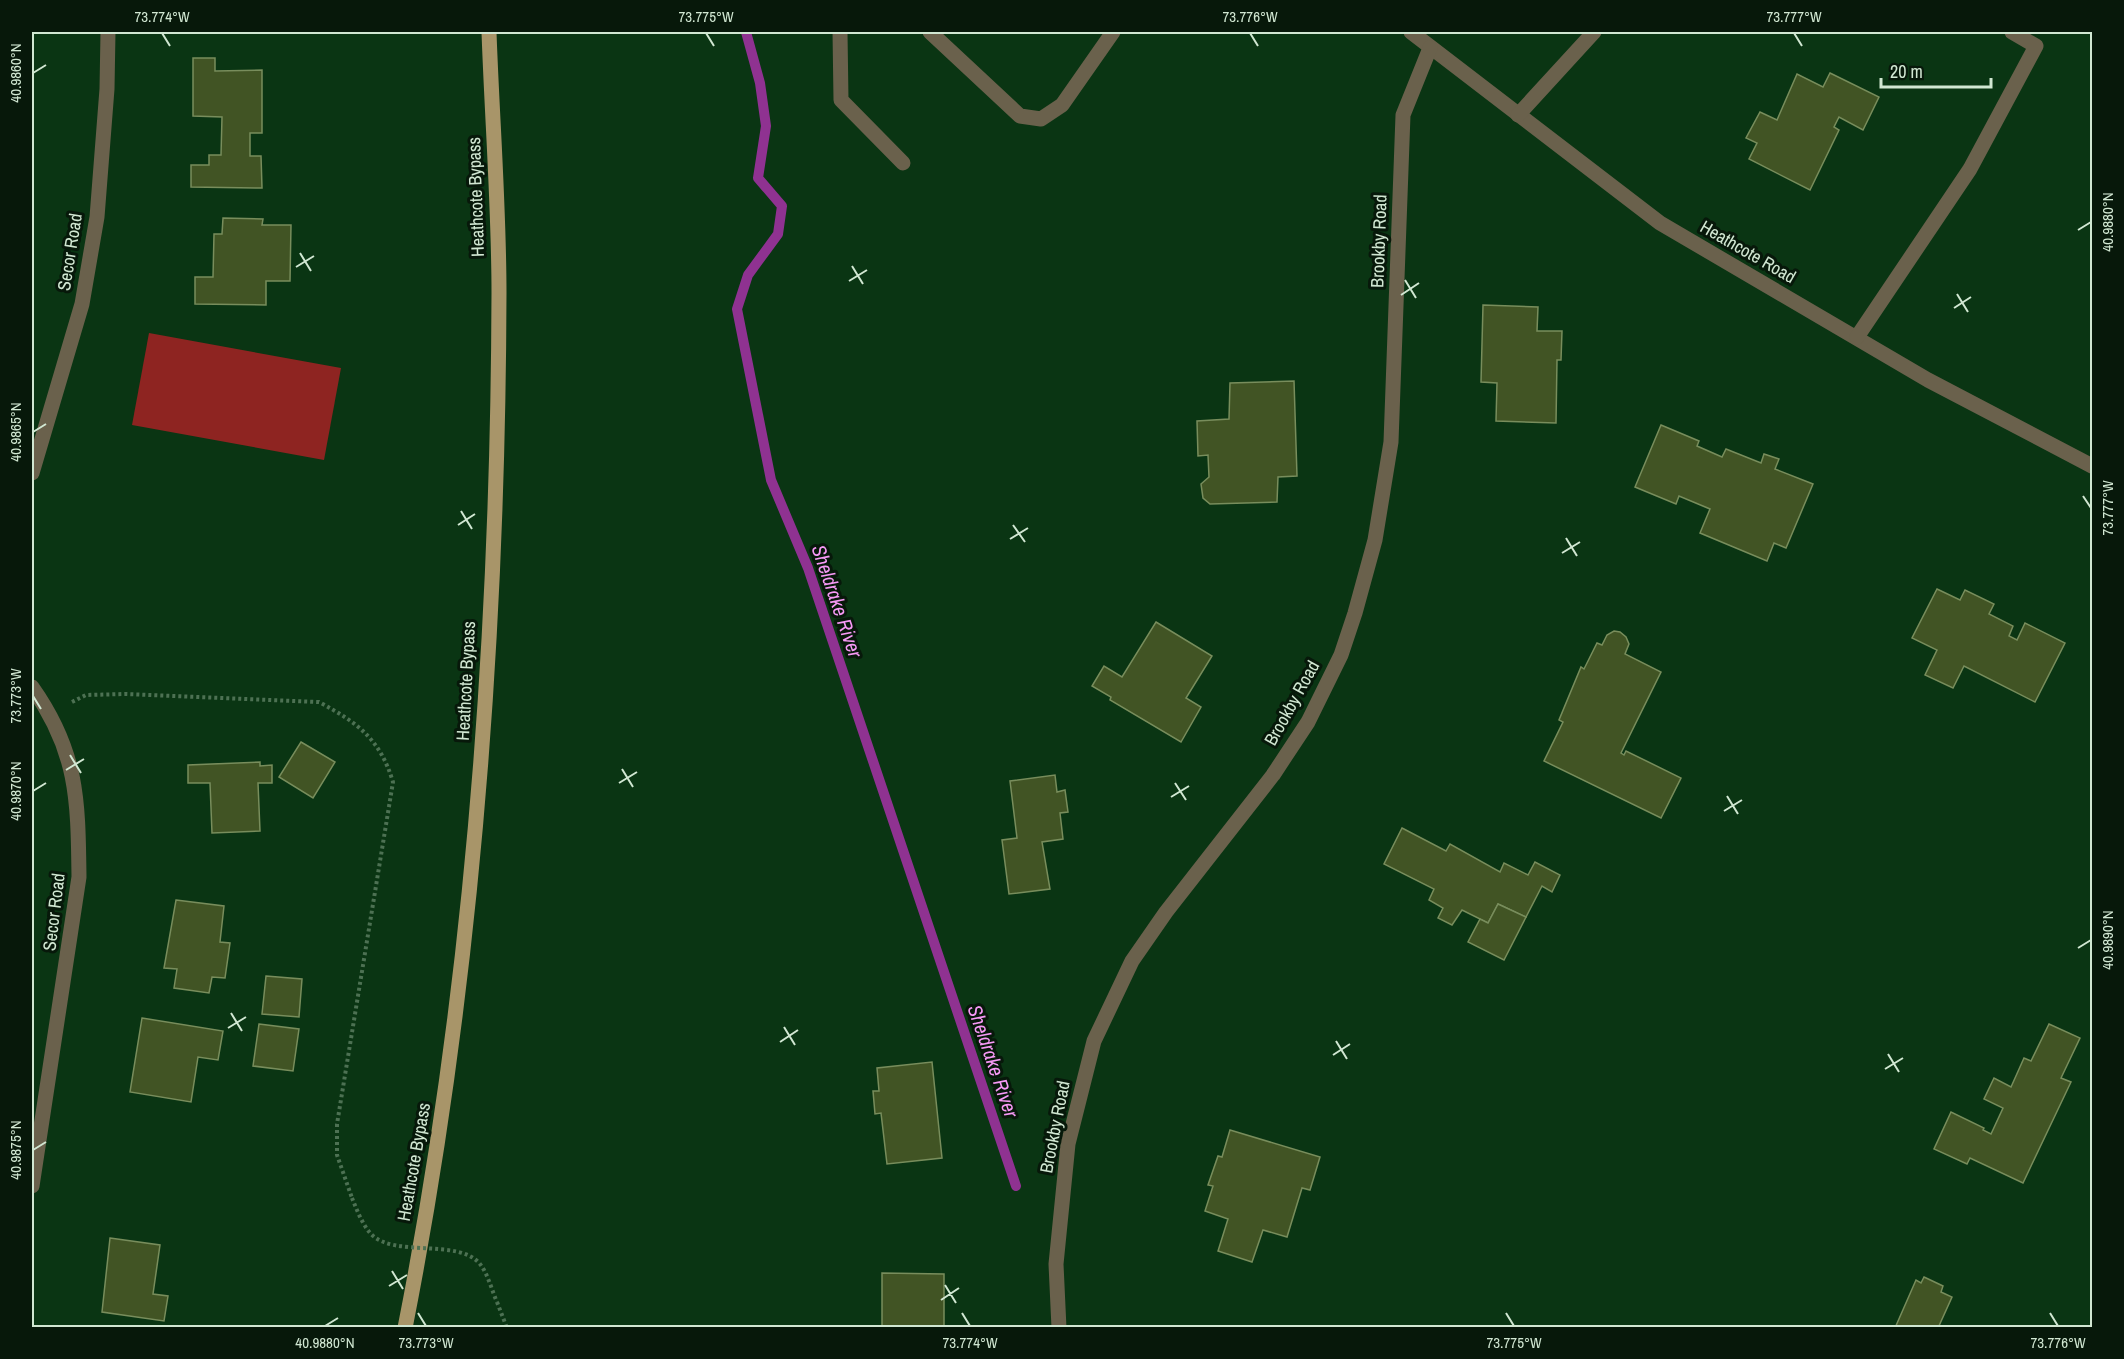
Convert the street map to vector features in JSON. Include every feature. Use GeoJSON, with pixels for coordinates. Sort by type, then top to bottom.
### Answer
{"type":"FeatureCollection","features":[{"type":"Feature","properties":{"kind":"main road","name":"Heathcote Bypass"},"geometry":{"type":"LineString","coordinates":[[405,1328],[446,1090],[481,771],[492,570],[499,291],[489,32]]}},
{"type":"Feature","properties":{"kind":"street","name":"Secor Road"},"geometry":{"type":"LineString","coordinates":[[32,473],[84,293],[97,217],[107,89],[108,32]]}},
{"type":"Feature","properties":{"kind":"street"},"geometry":{"type":"LineString","coordinates":[[840,32],[841,100],[903,163]]}},
{"type":"Feature","properties":{"kind":"street"},"geometry":{"type":"LineString","coordinates":[[930,32],[1020,116],[1041,119],[1062,105],[1113,32]]}},
{"type":"Feature","properties":{"kind":"street","name":"Heathcote Road"},"geometry":{"type":"LineString","coordinates":[[1411,32],[1660,223],[1928,380],[2092,466]]}},
{"type":"Feature","properties":{"kind":"street"},"geometry":{"type":"LineString","coordinates":[[1518,115],[1594,32]]}},
{"type":"Feature","properties":{"kind":"street"},"geometry":{"type":"LineString","coordinates":[[1857,337],[1970,169],[2036,46],[2012,32]]}},
{"type":"Feature","properties":{"kind":"street","name":"Brookby Road"},"geometry":{"type":"LineString","coordinates":[[1059,1328],[1056,1264],[1068,1144],[1094,1041],[1132,961],[1166,912],[1273,775],[1308,722],[1341,656],[1355,613],[1375,540],[1391,441],[1402,115],[1430,48]]}},
{"type":"Feature","properties":{"kind":"street","name":"Secor Road"},"geometry":{"type":"LineString","coordinates":[[32,687],[50,713],[70,760],[78,825],[79,877],[32,1186]]}},
{"type":"Feature","properties":{"kind":"path"},"geometry":{"type":"LineString","coordinates":[[50,713],[86,695],[319,702],[348,718],[374,740],[381,750],[393,782],[337,1124],[337,1155],[363,1223],[373,1236],[390,1243],[469,1256],[481,1265],[507,1328]]}},
{"type":"Feature","properties":{"kind":"shaded area"},"geometry":{"type":"Polygon","coordinates":[[[149,333],[341,368],[324,460],[132,425],[149,333]]]}},
{"type":"Feature","properties":{"kind":"building"},"geometry":{"type":"Polygon","coordinates":[[[193,58],[215,58],[215,71],[262,70],[262,133],[250,133],[250,156],[261,156],[262,188],[191,187],[191,165],[209,165],[209,155],[221,155],[222,117],[193,116],[193,58]]]}},
{"type":"Feature","properties":{"kind":"building"},"geometry":{"type":"Polygon","coordinates":[[[1830,73],[1879,97],[1863,130],[1839,117],[1834,127],[1839,130],[1810,190],[1749,159],[1757,143],[1746,138],[1760,112],[1777,120],[1797,74],[1823,87],[1830,73]]]}},
{"type":"Feature","properties":{"kind":"building"},"geometry":{"type":"Polygon","coordinates":[[[223,218],[263,219],[262,225],[291,225],[290,281],[266,281],[266,305],[195,304],[195,277],[213,277],[214,234],[222,234],[223,218]]]}},
{"type":"Feature","properties":{"kind":"building"},"geometry":{"type":"Polygon","coordinates":[[[1483,305],[1538,307],[1537,331],[1562,331],[1561,360],[1557,360],[1556,423],[1496,421],[1497,383],[1481,382],[1483,305]]]}},
{"type":"Feature","properties":{"kind":"building"},"geometry":{"type":"Polygon","coordinates":[[[1294,381],[1297,476],[1278,477],[1277,502],[1210,504],[1203,498],[1201,484],[1209,477],[1208,455],[1198,456],[1197,421],[1229,419],[1230,383],[1294,381]]]}},
{"type":"Feature","properties":{"kind":"building"},"geometry":{"type":"Polygon","coordinates":[[[1661,425],[1699,441],[1697,446],[1722,457],[1726,449],[1761,463],[1764,454],[1779,459],[1775,469],[1813,484],[1786,548],[1774,543],[1767,561],[1700,533],[1710,509],[1679,496],[1676,504],[1635,487],[1661,425]]]}},
{"type":"Feature","properties":{"kind":"building"},"geometry":{"type":"Polygon","coordinates":[[[1937,589],[1960,600],[1965,590],[1994,604],[1989,614],[2013,626],[2009,636],[2017,640],[2025,623],[2065,643],[2035,702],[1964,666],[1953,688],[1925,675],[1937,650],[1912,638],[1937,589]]]}},
{"type":"Feature","properties":{"kind":"building"},"geometry":{"type":"Polygon","coordinates":[[[1156,622],[1212,656],[1186,698],[1201,707],[1181,742],[1110,700],[1111,697],[1092,686],[1104,666],[1122,677],[1156,622]]]}},
{"type":"Feature","properties":{"kind":"building"},"geometry":{"type":"Polygon","coordinates":[[[1614,631],[1626,637],[1629,644],[1625,654],[1661,672],[1621,753],[1624,755],[1626,751],[1681,778],[1661,818],[1544,761],[1563,722],[1559,720],[1581,667],[1584,669],[1597,643],[1602,645],[1607,635],[1614,631]]]}},
{"type":"Feature","properties":{"kind":"building"},"geometry":{"type":"Polygon","coordinates":[[[301,742],[335,762],[313,798],[279,777],[301,742]]]}},
{"type":"Feature","properties":{"kind":"building"},"geometry":{"type":"Polygon","coordinates":[[[260,762],[260,766],[272,765],[272,783],[258,783],[260,831],[212,833],[210,783],[188,783],[188,765],[260,762]]]}},
{"type":"Feature","properties":{"kind":"building"},"geometry":{"type":"Polygon","coordinates":[[[1055,775],[1057,792],[1065,790],[1068,812],[1060,813],[1063,839],[1042,842],[1050,889],[1009,894],[1002,840],[1017,838],[1010,781],[1055,775]]]}},
{"type":"Feature","properties":{"kind":"building"},"geometry":{"type":"Polygon","coordinates":[[[1402,828],[1446,851],[1450,844],[1500,872],[1504,863],[1528,875],[1535,862],[1560,875],[1552,892],[1542,886],[1526,917],[1498,904],[1488,923],[1462,910],[1452,925],[1438,918],[1443,908],[1429,900],[1434,889],[1384,864],[1402,828]]]}},
{"type":"Feature","properties":{"kind":"building"},"geometry":{"type":"Polygon","coordinates":[[[176,900],[224,906],[220,942],[230,943],[225,978],[212,977],[209,993],[174,988],[177,969],[164,968],[176,900]]]}},
{"type":"Feature","properties":{"kind":"building"},"geometry":{"type":"Polygon","coordinates":[[[1498,904],[1526,917],[1504,960],[1468,942],[1480,919],[1488,923],[1498,904]]]}},
{"type":"Feature","properties":{"kind":"building"},"geometry":{"type":"Polygon","coordinates":[[[266,976],[302,979],[299,1017],[262,1014],[266,976]]]}},
{"type":"Feature","properties":{"kind":"building"},"geometry":{"type":"Polygon","coordinates":[[[142,1018],[223,1031],[218,1060],[198,1057],[191,1102],[130,1092],[142,1018]]]}},
{"type":"Feature","properties":{"kind":"building"},"geometry":{"type":"Polygon","coordinates":[[[259,1024],[299,1029],[293,1071],[253,1066],[259,1024]]]}},
{"type":"Feature","properties":{"kind":"building"},"geometry":{"type":"Polygon","coordinates":[[[2049,1024],[2080,1038],[2061,1078],[2071,1082],[2023,1183],[1970,1158],[1967,1164],[1934,1149],[1951,1112],[1984,1128],[1983,1130],[1991,1134],[2003,1108],[1984,1099],[1994,1078],[2011,1087],[2024,1058],[2031,1061],[2049,1024]]]}},
{"type":"Feature","properties":{"kind":"building"},"geometry":{"type":"Polygon","coordinates":[[[932,1062],[942,1158],[887,1164],[881,1113],[875,1114],[873,1091],[879,1091],[877,1068],[932,1062]]]}},
{"type":"Feature","properties":{"kind":"building"},"geometry":{"type":"Polygon","coordinates":[[[1230,1130],[1320,1157],[1310,1190],[1302,1188],[1287,1237],[1263,1230],[1252,1262],[1218,1251],[1228,1219],[1205,1211],[1213,1186],[1208,1185],[1218,1156],[1222,1157],[1230,1130]]]}},
{"type":"Feature","properties":{"kind":"building"},"geometry":{"type":"Polygon","coordinates":[[[110,1238],[160,1245],[153,1294],[168,1296],[164,1321],[102,1312],[110,1238]]]}},
{"type":"Feature","properties":{"kind":"building"},"geometry":{"type":"Polygon","coordinates":[[[882,1273],[944,1274],[944,1328],[882,1328],[882,1273]]]}},
{"type":"Feature","properties":{"kind":"building"},"geometry":{"type":"Polygon","coordinates":[[[1924,1277],[1943,1286],[1941,1292],[1952,1297],[1938,1328],[1895,1328],[1916,1280],[1921,1283],[1924,1277]]]}},
{"type":"Feature","properties":{"kind":"waterway","name":"Sheldrake River"},"geometry":{"type":"LineString","coordinates":[[746,32],[760,83],[766,126],[758,178],[782,206],[778,234],[748,275],[737,309],[771,480],[808,568],[1016,1186]]}}]}
